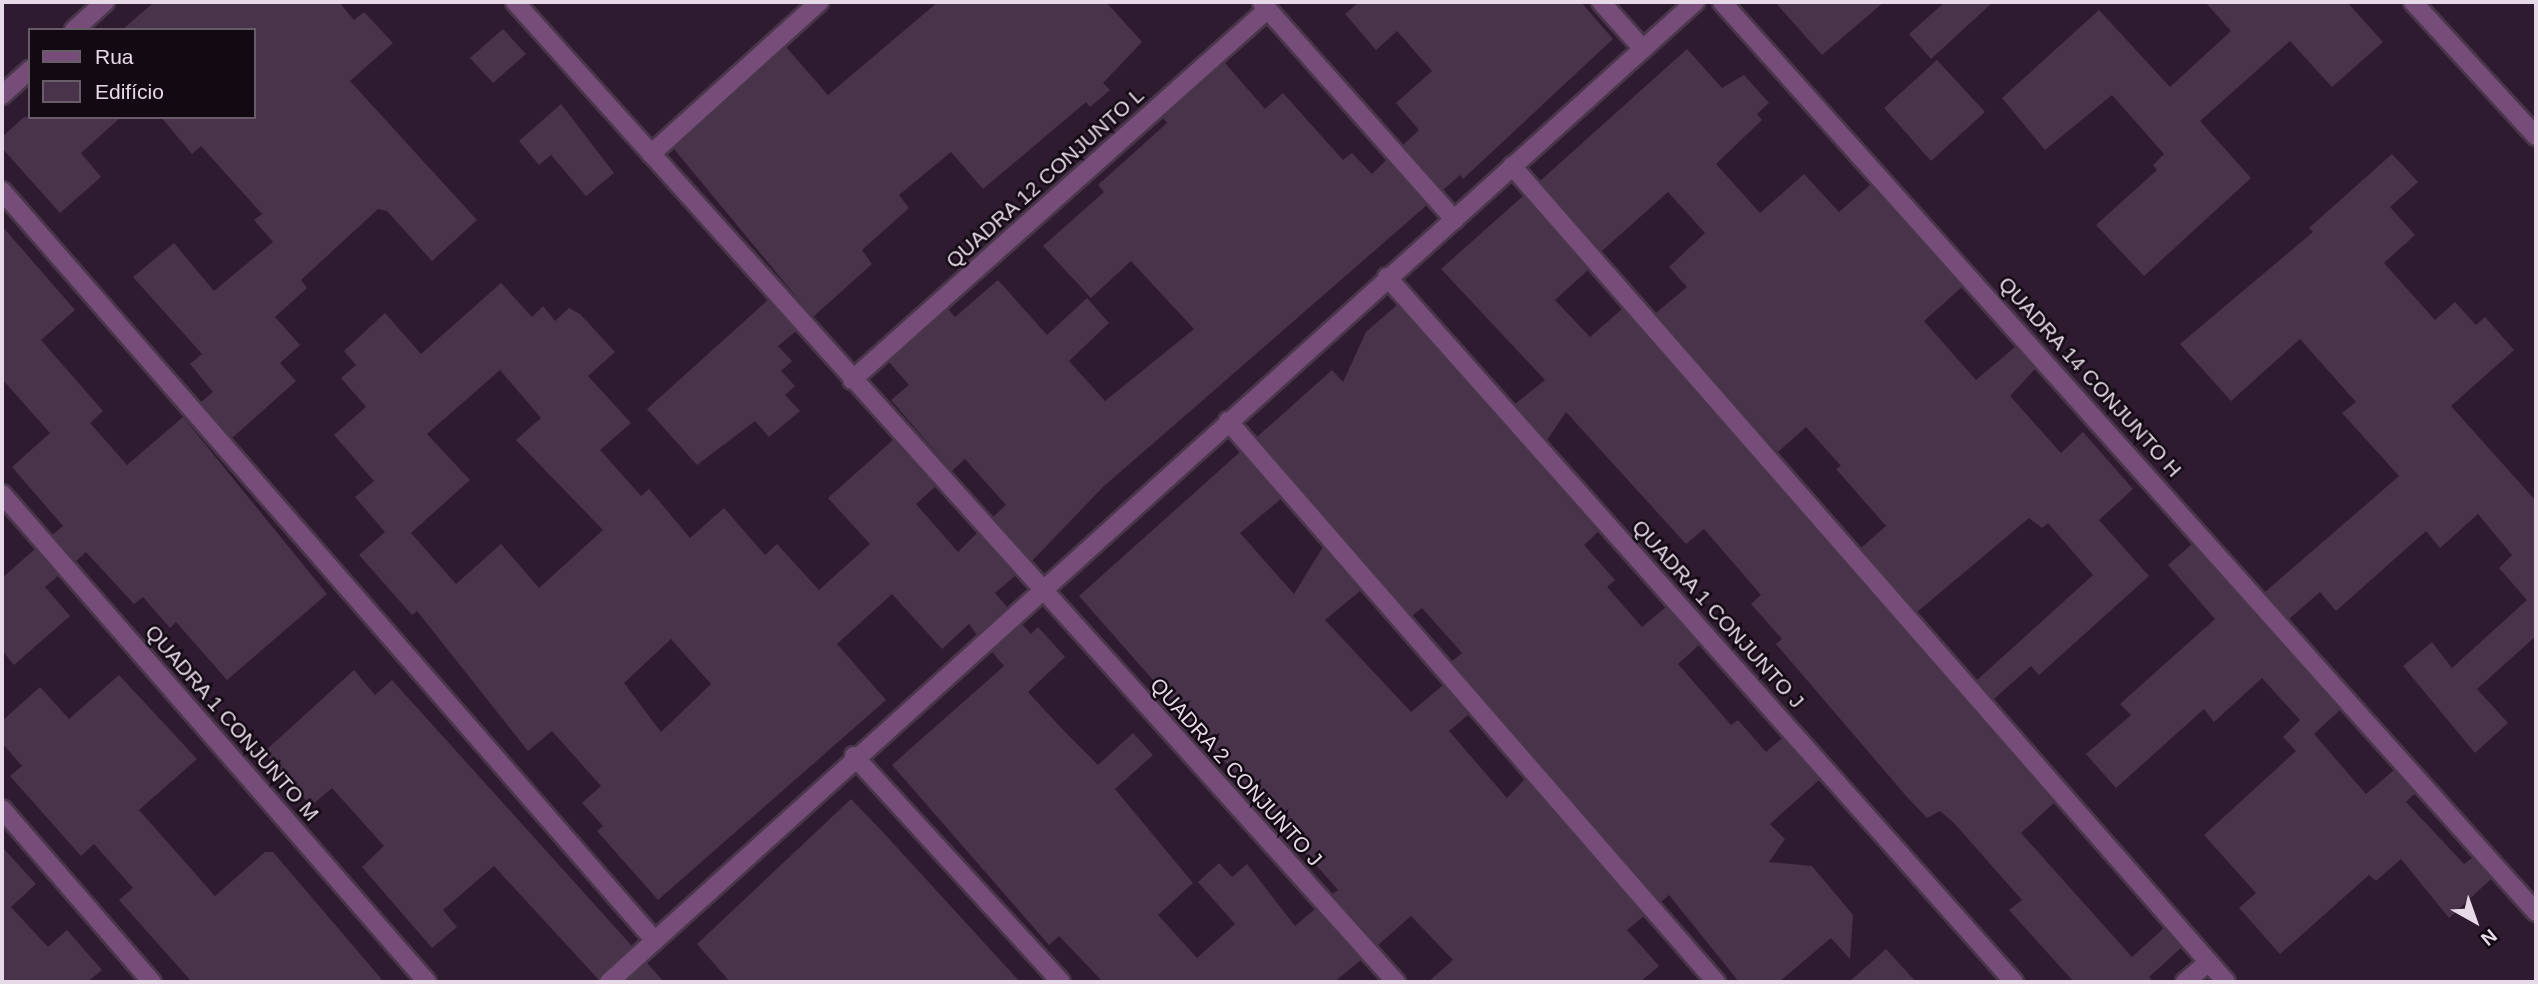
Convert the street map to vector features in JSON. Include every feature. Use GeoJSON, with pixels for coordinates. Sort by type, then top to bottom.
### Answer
{"type":"FeatureCollection","features":[{"type":"Feature","properties":{"kind":"street"},"geometry":{"type":"LineString","coordinates":[[76,28],[105,2]]}},
{"type":"Feature","properties":{"kind":"street","name":"QUADRA 2 CONJUNTO J"},"geometry":{"type":"LineString","coordinates":[[515,2],[1395,982]]}},
{"type":"Feature","properties":{"kind":"street"},"geometry":{"type":"LineString","coordinates":[[651,154],[819,2]]}},
{"type":"Feature","properties":{"kind":"street"},"geometry":{"type":"LineString","coordinates":[[1601,2],[1643,49]]}},
{"type":"Feature","properties":{"kind":"street"},"geometry":{"type":"LineString","coordinates":[[609,982],[854,756],[1043,593],[1228,421],[1695,2]]}},
{"type":"Feature","properties":{"kind":"street","name":"QUADRA 14 CONJUNTO H"},"geometry":{"type":"LineString","coordinates":[[1722,2],[2424,783],[2536,912]]}},
{"type":"Feature","properties":{"kind":"street"},"geometry":{"type":"LineString","coordinates":[[2413,2],[2536,136]]}},
{"type":"Feature","properties":{"kind":"street"},"geometry":{"type":"LineString","coordinates":[[1264,6],[1455,220]]}},
{"type":"Feature","properties":{"kind":"street","name":"QUADRA 12 CONJUNTO L"},"geometry":{"type":"LineString","coordinates":[[852,380],[1264,6]]}},
{"type":"Feature","properties":{"kind":"street"},"geometry":{"type":"LineString","coordinates":[[2,95],[28,71]]}},
{"type":"Feature","properties":{"kind":"street"},"geometry":{"type":"LineString","coordinates":[[1512,166],[2225,982]]}},
{"type":"Feature","properties":{"kind":"street"},"geometry":{"type":"LineString","coordinates":[[2,191],[655,941]]}},
{"type":"Feature","properties":{"kind":"street","name":"QUADRA 1 CONJUNTO J"},"geometry":{"type":"LineString","coordinates":[[1387,277],[2014,982]]}},
{"type":"Feature","properties":{"kind":"street"},"geometry":{"type":"LineString","coordinates":[[1228,421],[1716,982]]}},
{"type":"Feature","properties":{"kind":"street","name":"QUADRA 1 CONJUNTO M"},"geometry":{"type":"LineString","coordinates":[[2,494],[427,982]]}},
{"type":"Feature","properties":{"kind":"street"},"geometry":{"type":"LineString","coordinates":[[854,756],[1061,982]]}},
{"type":"Feature","properties":{"kind":"street"},"geometry":{"type":"LineString","coordinates":[[2,808],[152,982]]}},
{"type":"Feature","properties":{"kind":"street"},"geometry":{"type":"LineString","coordinates":[[2185,982],[2208,963]]}},
{"type":"Feature","properties":{"kind":"building"},"geometry":{"type":"Polygon","coordinates":[[[154,2],[339,2],[354,20],[364,12],[393,43],[350,81],[477,220],[432,261],[387,211],[378,209],[301,280],[307,288],[275,317],[300,345],[280,363],[296,381],[232,438],[201,402],[213,392],[190,364],[202,354],[133,277],[174,243],[214,291],[273,242],[254,220],[262,214],[201,146],[192,154],[163,119],[256,119],[256,28],[124,28],[154,2]]]}},
{"type":"Feature","properties":{"kind":"building"},"geometry":{"type":"Polygon","coordinates":[[[938,2],[1106,2],[1142,42],[1103,83],[1110,90],[1090,107],[1086,102],[983,189],[951,152],[899,195],[909,208],[862,250],[872,264],[813,317],[674,149],[786,47],[828,95],[938,2]]]}},
{"type":"Feature","properties":{"kind":"building"},"geometry":{"type":"Polygon","coordinates":[[[1359,2],[1581,2],[1613,39],[1463,179],[1460,175],[1443,190],[1403,145],[1419,130],[1396,103],[1432,71],[1397,31],[1376,50],[1345,14],[1359,2]]]}},
{"type":"Feature","properties":{"kind":"building"},"geometry":{"type":"Polygon","coordinates":[[[1775,2],[1884,2],[1822,55],[1775,2]]]}},
{"type":"Feature","properties":{"kind":"building"},"geometry":{"type":"Polygon","coordinates":[[[1945,2],[1993,2],[1931,59],[1909,34],[1945,2]]]}},
{"type":"Feature","properties":{"kind":"building"},"geometry":{"type":"Polygon","coordinates":[[[2205,2],[2347,2],[2383,42],[2332,87],[2290,41],[2200,121],[2251,178],[2144,276],[2096,225],[2157,170],[2153,165],[2164,154],[2112,95],[2045,150],[2002,98],[2099,10],[2170,87],[2231,31],[2205,2]]]}},
{"type":"Feature","properties":{"kind":"building"},"geometry":{"type":"Polygon","coordinates":[[[503,29],[526,54],[493,83],[470,58],[503,29]]]}},
{"type":"Feature","properties":{"kind":"building"},"geometry":{"type":"Polygon","coordinates":[[[1687,49],[1722,88],[1744,75],[1769,103],[1757,114],[1762,120],[1716,164],[1760,213],[1804,174],[1839,212],[1870,185],[1962,287],[1924,321],[1976,380],[2015,347],[2035,369],[2010,396],[2061,453],[2083,432],[2133,489],[2099,520],[2149,576],[2039,675],[2031,666],[1994,699],[1977,680],[2093,575],[2048,523],[2042,528],[2029,518],[1917,612],[1861,548],[1886,526],[1836,469],[1841,466],[1806,427],[1778,452],[1656,313],[1687,287],[1669,267],[1705,233],[1668,192],[1602,251],[1540,181],[1687,49]]]}},
{"type":"Feature","properties":{"kind":"building"},"geometry":{"type":"Polygon","coordinates":[[[1937,60],[1985,112],[1931,161],[1884,108],[1937,60]]]}},
{"type":"Feature","properties":{"kind":"building"},"geometry":{"type":"Polygon","coordinates":[[[1225,63],[1265,109],[1283,93],[1343,160],[1352,153],[1372,174],[1386,160],[1427,205],[1103,487],[1032,561],[993,517],[1006,505],[965,459],[952,471],[891,400],[909,385],[889,362],[948,309],[955,317],[998,280],[1047,335],[1087,298],[1109,323],[1069,361],[1105,401],[1194,329],[1131,261],[1091,298],[1043,246],[1104,192],[1098,185],[1167,123],[1163,118],[1225,63]]]}},
{"type":"Feature","properties":{"kind":"building"},"geometry":{"type":"Polygon","coordinates":[[[561,104],[614,173],[586,196],[551,155],[539,165],[519,141],[561,104]]]}},
{"type":"Feature","properties":{"kind":"building"},"geometry":{"type":"Polygon","coordinates":[[[24,117],[119,119],[81,153],[101,177],[60,213],[2,148],[2,137],[24,117]]]}},
{"type":"Feature","properties":{"kind":"building"},"geometry":{"type":"Polygon","coordinates":[[[2392,154],[2418,182],[2390,207],[2415,235],[2384,263],[2435,320],[2455,302],[2476,325],[2485,317],[2514,350],[2451,406],[2536,501],[2536,636],[2477,689],[2508,723],[2475,753],[2403,666],[2432,642],[2452,668],[2527,600],[2499,568],[2512,555],[2478,514],[2440,548],[2426,531],[2336,611],[2320,592],[2289,619],[2265,592],[2399,476],[2342,413],[2356,402],[2300,339],[2231,401],[2180,344],[2313,232],[2309,228],[2392,154]]]}},
{"type":"Feature","properties":{"kind":"building"},"geometry":{"type":"Polygon","coordinates":[[[1523,196],[1588,270],[1555,300],[1590,337],[1622,309],[2054,803],[2021,833],[2132,957],[2164,928],[2181,948],[2149,977],[2154,982],[2074,982],[2009,910],[2022,900],[1954,823],[1940,811],[1927,818],[1776,644],[1782,639],[1751,604],[1761,595],[1704,529],[1686,544],[1566,412],[1547,440],[1515,404],[1545,380],[1441,269],[1523,196]]]}},
{"type":"Feature","properties":{"kind":"building"},"geometry":{"type":"Polygon","coordinates":[[[2,226],[75,310],[41,340],[103,411],[90,423],[127,465],[183,417],[327,594],[227,680],[176,622],[170,628],[143,597],[134,604],[86,552],[76,561],[52,535],[63,526],[12,467],[50,433],[2,379],[2,226]]]}},
{"type":"Feature","properties":{"kind":"building"},"geometry":{"type":"Polygon","coordinates":[[[501,283],[532,317],[543,306],[555,321],[569,308],[580,314],[615,352],[588,376],[631,423],[600,450],[641,496],[649,489],[690,538],[724,508],[765,555],[777,544],[819,590],[870,544],[828,498],[893,440],[935,487],[916,504],[958,552],[977,533],[1015,576],[995,593],[1007,607],[977,635],[969,624],[942,649],[892,594],[837,644],[886,700],[658,900],[597,831],[603,826],[582,803],[601,786],[552,731],[528,751],[417,611],[412,615],[359,555],[385,532],[355,497],[374,481],[334,435],[366,407],[341,378],[356,365],[344,351],[385,313],[421,354],[501,283]],[[500,370],[427,434],[470,480],[411,533],[456,584],[501,544],[539,588],[603,530],[516,440],[541,418],[500,370]],[[671,639],[624,683],[661,732],[711,684],[671,639]]]}},
{"type":"Feature","properties":{"kind":"building"},"geometry":{"type":"Polygon","coordinates":[[[768,300],[796,331],[778,346],[792,361],[781,371],[795,386],[785,395],[800,411],[769,437],[755,421],[697,465],[647,409],[768,300]]]}},
{"type":"Feature","properties":{"kind":"building"},"geometry":{"type":"Polygon","coordinates":[[[1397,305],[1598,532],[1584,545],[1615,580],[1607,587],[1642,627],[1666,607],[1699,645],[1678,664],[1731,725],[1738,720],[1766,752],[1782,738],[1819,780],[1770,824],[1785,839],[1769,862],[1812,866],[1853,915],[1850,959],[1831,938],[1779,982],[1739,982],[1669,895],[1661,902],[1460,671],[1452,661],[1462,653],[1422,608],[1412,616],[1257,437],[1332,370],[1343,382],[1366,332],[1397,305]]]}},
{"type":"Feature","properties":{"kind":"building"},"geometry":{"type":"Polygon","coordinates":[[[1240,452],[1281,499],[1240,533],[1294,594],[1323,547],[1360,591],[1325,620],[1411,712],[1443,685],[1468,715],[1449,731],[1507,798],[1525,779],[1644,916],[1627,930],[1659,966],[1640,982],[1428,982],[1453,960],[1411,916],[1378,945],[1332,894],[1338,890],[1079,596],[1240,452]]]}},
{"type":"Feature","properties":{"kind":"building"},"geometry":{"type":"Polygon","coordinates":[[[2192,544],[2340,710],[2314,734],[2366,794],[2394,770],[2415,793],[2406,802],[2464,864],[2472,858],[2491,879],[2449,918],[2401,859],[2376,881],[2369,875],[2280,954],[2239,908],[2256,893],[2204,835],[2296,751],[2283,737],[2300,720],[2262,678],[2214,722],[2204,709],[2116,788],[2086,754],[2131,715],[2120,704],[2215,619],[2168,565],[2192,544]]]}},
{"type":"Feature","properties":{"kind":"building"},"geometry":{"type":"Polygon","coordinates":[[[35,549],[58,576],[45,587],[70,616],[14,665],[2,650],[2,578],[35,549]]]}},
{"type":"Feature","properties":{"kind":"building"},"geometry":{"type":"Polygon","coordinates":[[[1022,624],[1031,634],[1038,627],[1065,657],[1028,692],[1098,765],[1133,733],[1153,755],[1115,789],[1193,883],[1158,915],[1197,958],[1235,924],[1198,882],[1219,863],[1232,877],[1247,864],[1295,926],[1315,909],[1361,960],[1334,982],[1103,982],[1059,936],[1049,945],[892,765],[1004,666],[992,652],[1022,624]]]}},
{"type":"Feature","properties":{"kind":"building"},"geometry":{"type":"Polygon","coordinates":[[[354,670],[375,695],[392,680],[632,946],[598,979],[494,866],[443,910],[457,927],[432,948],[362,867],[384,846],[332,788],[311,806],[264,752],[354,670]]]}},
{"type":"Feature","properties":{"kind":"building"},"geometry":{"type":"Polygon","coordinates":[[[119,675],[197,759],[139,810],[215,896],[265,852],[273,852],[384,982],[192,982],[119,900],[133,888],[94,844],[81,856],[10,776],[22,766],[2,743],[2,721],[40,687],[69,719],[119,675]]]}},
{"type":"Feature","properties":{"kind":"building"},"geometry":{"type":"Polygon","coordinates":[[[851,799],[1020,982],[730,982],[697,944],[851,799]]]}},
{"type":"Feature","properties":{"kind":"building"},"geometry":{"type":"Polygon","coordinates":[[[2,847],[36,884],[11,907],[48,947],[67,930],[102,970],[87,982],[2,982],[2,847]]]}},
{"type":"Feature","properties":{"kind":"building"},"geometry":{"type":"Polygon","coordinates":[[[1886,949],[1916,982],[1849,982],[1886,949]]]}},
{"type":"Feature","properties":{"kind":"building"},"geometry":{"type":"Polygon","coordinates":[[[647,963],[664,982],[626,982],[647,963]]]}}]}
